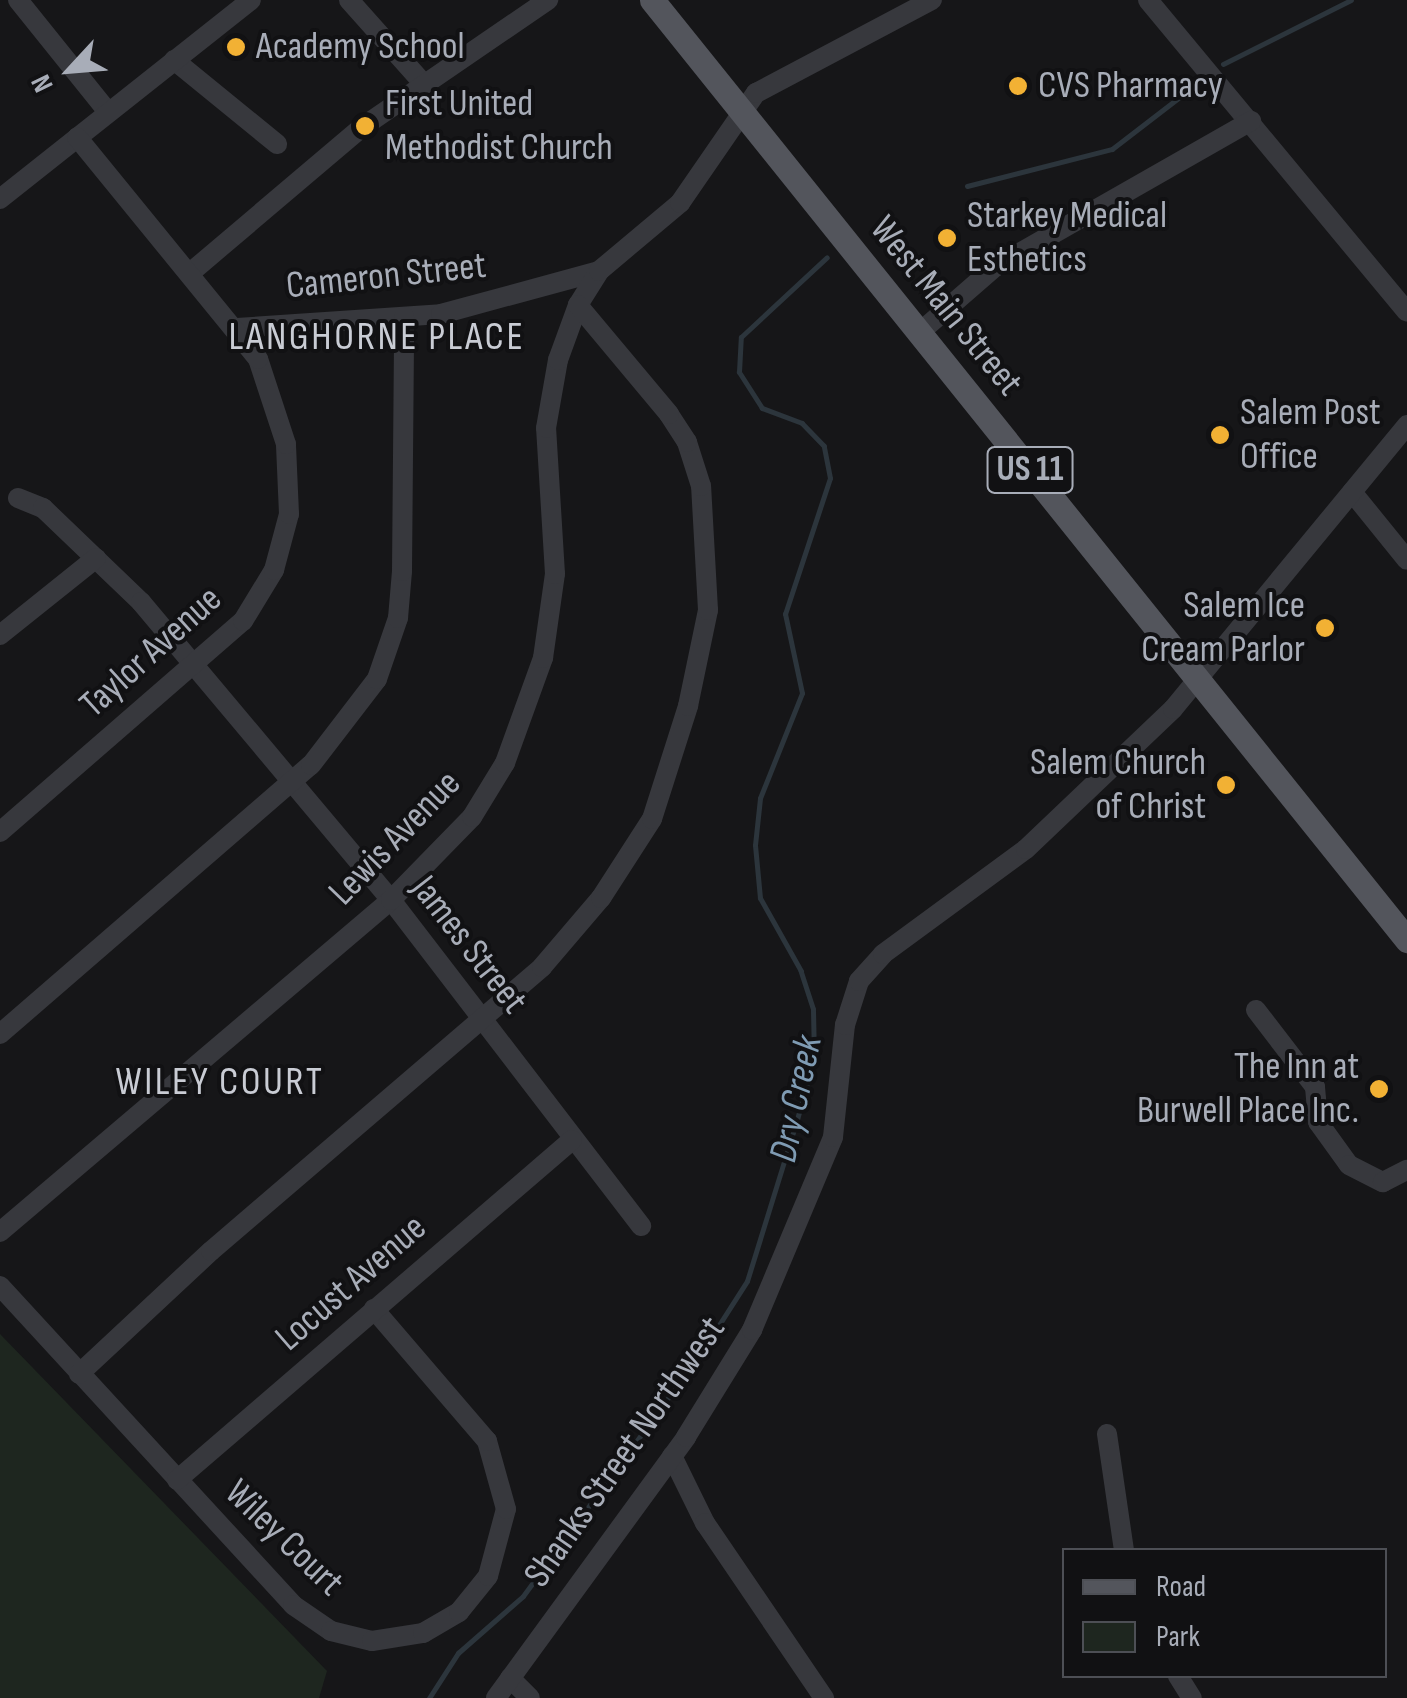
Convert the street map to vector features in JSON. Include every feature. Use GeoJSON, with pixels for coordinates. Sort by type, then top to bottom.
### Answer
{"type":"FeatureCollection","features":[{"type":"Feature","properties":{"kind":"main road","name":"West Main Street"},"geometry":{"type":"LineString","coordinates":[[652,0],[1407,940]]}},
{"type":"Feature","properties":{"kind":"street"},"geometry":{"type":"LineString","coordinates":[[18,0],[108,112]]}},
{"type":"Feature","properties":{"kind":"street"},"geometry":{"type":"LineString","coordinates":[[0,199],[250,0]]}},
{"type":"Feature","properties":{"kind":"street"},"geometry":{"type":"LineString","coordinates":[[349,0],[423,84]]}},
{"type":"Feature","properties":{"kind":"street"},"geometry":{"type":"LineString","coordinates":[[190,273],[423,84],[548,0]]}},
{"type":"Feature","properties":{"kind":"street"},"geometry":{"type":"LineString","coordinates":[[740,110],[756,94],[932,0]]}},
{"type":"Feature","properties":{"kind":"street"},"geometry":{"type":"LineString","coordinates":[[1148,0],[1407,312]]}},
{"type":"Feature","properties":{"kind":"street"},"geometry":{"type":"LineString","coordinates":[[174,60],[277,144]]}},
{"type":"Feature","properties":{"kind":"street","name":"Lewis Avenue"},"geometry":{"type":"LineString","coordinates":[[0,1232],[391,900],[480,806],[528,707],[555,574],[546,462],[550,393],[578,305],[599,270],[680,202],[740,110]]}},
{"type":"Feature","properties":{"kind":"street"},"geometry":{"type":"LineString","coordinates":[[920,333],[995,267],[1251,121]]}},
{"type":"Feature","properties":{"kind":"street","name":"Taylor Avenue"},"geometry":{"type":"LineString","coordinates":[[0,832],[196,666],[260,596],[289,514],[280,414],[258,359],[237,328],[77,137]]}},
{"type":"Feature","properties":{"kind":"street","name":"Cameron Street"},"geometry":{"type":"LineString","coordinates":[[237,328],[404,317],[494,302],[599,270]]}},
{"type":"Feature","properties":{"kind":"street"},"geometry":{"type":"LineString","coordinates":[[79,1374],[211,1251],[483,1020],[571,936],[646,831],[688,706],[708,610],[701,486],[687,442],[578,305]]}},
{"type":"Feature","properties":{"kind":"street"},"geometry":{"type":"LineString","coordinates":[[0,1034],[292,782],[358,710],[398,618],[404,317]]}},
{"type":"Feature","properties":{"kind":"street","name":"Shanks Street Northwest"},"geometry":{"type":"LineString","coordinates":[[496,1698],[672,1456],[752,1330],[833,1136],[845,1025],[859,981],[883,954],[1026,849],[1199,681],[1407,424]]}},
{"type":"Feature","properties":{"kind":"street"},"geometry":{"type":"LineString","coordinates":[[1352,492],[1407,560]]}},
{"type":"Feature","properties":{"kind":"street","name":"James Street"},"geometry":{"type":"LineString","coordinates":[[18,498],[43,508],[96,558],[196,666],[391,900],[641,1226]]}},
{"type":"Feature","properties":{"kind":"street"},"geometry":{"type":"LineString","coordinates":[[0,635],[96,558]]}},
{"type":"Feature","properties":{"kind":"street"},"geometry":{"type":"LineString","coordinates":[[1256,1010],[1315,1086],[1318,1122],[1349,1166],[1383,1182],[1407,1170]]}},
{"type":"Feature","properties":{"kind":"street","name":"Locust Avenue"},"geometry":{"type":"LineString","coordinates":[[176,1480],[572,1140]]}},
{"type":"Feature","properties":{"kind":"street","name":"Wiley Court"},"geometry":{"type":"LineString","coordinates":[[0,1286],[282,1594],[331,1631],[396,1640],[459,1612],[498,1554],[506,1509],[498,1464],[469,1416],[374,1309]]}},
{"type":"Feature","properties":{"kind":"street"},"geometry":{"type":"LineString","coordinates":[[1107,1434],[1124,1548]]}},
{"type":"Feature","properties":{"kind":"street"},"geometry":{"type":"LineString","coordinates":[[672,1456],[705,1523],[824,1698]]}},
{"type":"Feature","properties":{"kind":"street"},"geometry":{"type":"LineString","coordinates":[[510,1678],[530,1698]]}},
{"type":"Feature","properties":{"kind":"green space"},"geometry":{"type":"Polygon","coordinates":[[[0,1334],[327,1671],[319,1698],[0,1698],[0,1334]]]}},
{"type":"Feature","properties":{"kind":"waterway","name":"Dry Creek"},"geometry":{"type":"LineString","coordinates":[[1223,64],[1351,0]]}},
{"type":"Feature","properties":{"kind":"waterway","name":"Dry Creek"},"geometry":{"type":"LineString","coordinates":[[967,186],[1112,149],[1190,89]]}},
{"type":"Feature","properties":{"kind":"waterway","name":"Dry Creek"},"geometry":{"type":"LineString","coordinates":[[429,1698],[458,1653],[523,1596],[701,1353],[747,1281],[814,1058],[813,1009],[801,971],[760,898],[755,845],[760,798],[802,693],[785,614],[830,478],[824,446],[802,423],[762,408],[739,372],[741,337],[827,257]]}},
{"type":"Feature","properties":{"kind":"place","name":"Academy School"},"geometry":{"type":"Point","coordinates":[236,47]}},
{"type":"Feature","properties":{"kind":"place","name":"CVS Pharmacy"},"geometry":{"type":"Point","coordinates":[1018,86]}},
{"type":"Feature","properties":{"kind":"place","name":"First United Methodist Church"},"geometry":{"type":"Point","coordinates":[365,126]}},
{"type":"Feature","properties":{"kind":"place","name":"Starkey Medical Esthetics"},"geometry":{"type":"Point","coordinates":[947,238]}},
{"type":"Feature","properties":{"kind":"place","name":"Salem Post Office"},"geometry":{"type":"Point","coordinates":[1220,435]}},
{"type":"Feature","properties":{"kind":"place","name":"Salem Ice Cream Parlor"},"geometry":{"type":"Point","coordinates":[1325,628]}},
{"type":"Feature","properties":{"kind":"place","name":"Salem Church of Christ"},"geometry":{"type":"Point","coordinates":[1226,785]}},
{"type":"Feature","properties":{"kind":"place","name":"The Inn at Burwell Place Inc."},"geometry":{"type":"Point","coordinates":[1379,1089]}},
{"type":"Feature","properties":{"kind":"district","name":"LANGHORNE PLACE"},"geometry":{"type":"Point","coordinates":[377,337]}},
{"type":"Feature","properties":{"kind":"district","name":"WILEY COURT"},"geometry":{"type":"Point","coordinates":[220,1082]}}]}
